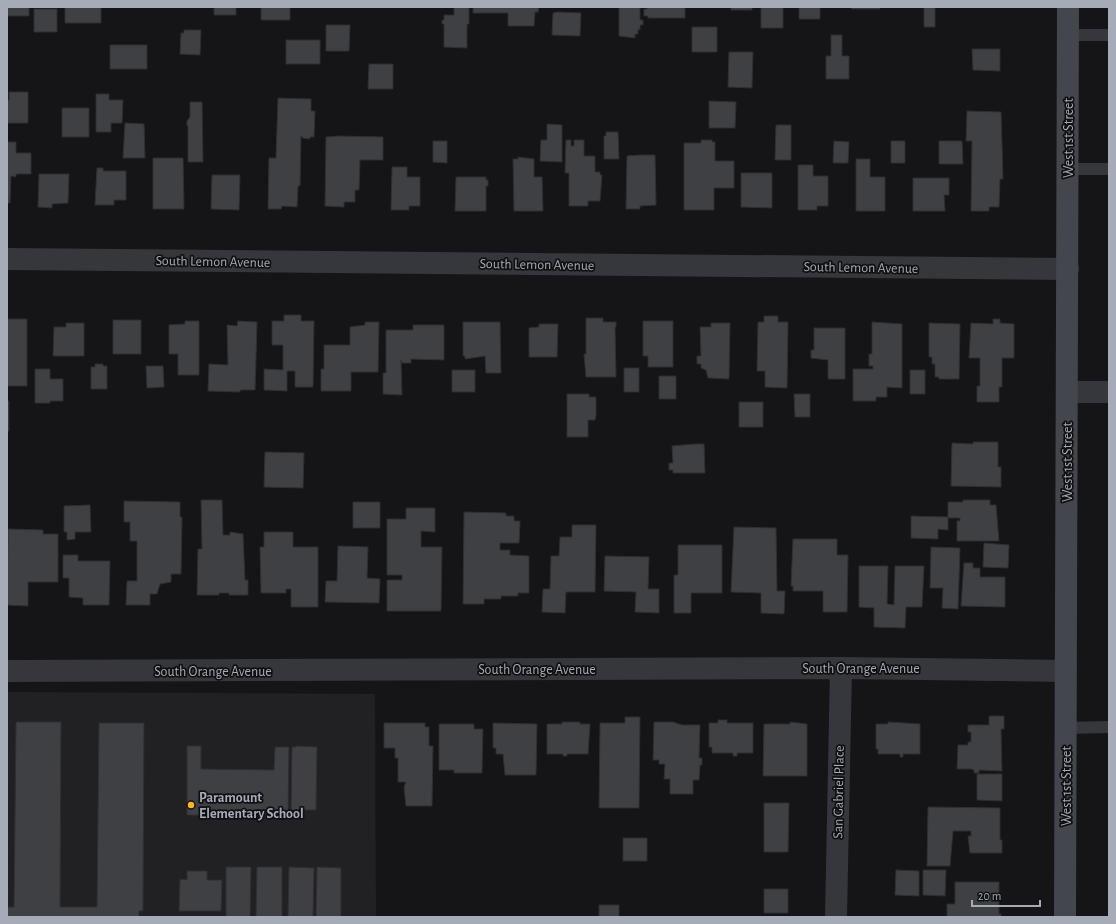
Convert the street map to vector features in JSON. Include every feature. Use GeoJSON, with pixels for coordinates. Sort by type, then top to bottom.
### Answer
{"type":"FeatureCollection","features":[{"type":"Feature","properties":{"kind":"street","name":"West 1st Street"},"geometry":{"type":"LineString","coordinates":[[1065,917],[1068,7]]}},
{"type":"Feature","properties":{"kind":"street","name":"South Lemon Avenue"},"geometry":{"type":"LineString","coordinates":[[7,259],[1068,270]]}},
{"type":"Feature","properties":{"kind":"street"},"geometry":{"type":"LineString","coordinates":[[1067,392],[1109,392]]}},
{"type":"Feature","properties":{"kind":"street","name":"South Orange Avenue"},"geometry":{"type":"LineString","coordinates":[[7,672],[840,668],[1066,670]]}},
{"type":"Feature","properties":{"kind":"street","name":"San Gabriel Place"},"geometry":{"type":"LineString","coordinates":[[836,917],[840,668]]}},
{"type":"Feature","properties":{"kind":"lane"},"geometry":{"type":"LineString","coordinates":[[1068,35],[1109,35]]}},
{"type":"Feature","properties":{"kind":"lane"},"geometry":{"type":"LineString","coordinates":[[1068,169],[1109,169]]}},
{"type":"Feature","properties":{"kind":"lane"},"geometry":{"type":"LineString","coordinates":[[1066,728],[1109,727]]}},
{"type":"Feature","properties":{"kind":"shaded area","name":"Paramount Elementary School"},"geometry":{"type":"Polygon","coordinates":[[[7,692],[375,694],[376,917],[7,917],[7,692]]]}},
{"type":"Feature","properties":{"kind":"building"},"geometry":{"type":"Polygon","coordinates":[[[7,7],[29,7],[29,16],[7,16],[7,7]]]}},
{"type":"Feature","properties":{"kind":"building"},"geometry":{"type":"Polygon","coordinates":[[[65,7],[101,7],[101,23],[65,23],[65,7]]]}},
{"type":"Feature","properties":{"kind":"building"},"geometry":{"type":"Polygon","coordinates":[[[214,7],[236,7],[236,15],[214,15],[214,7]]]}},
{"type":"Feature","properties":{"kind":"building"},"geometry":{"type":"Polygon","coordinates":[[[261,7],[290,7],[290,20],[261,20],[261,7]]]}},
{"type":"Feature","properties":{"kind":"building"},"geometry":{"type":"Polygon","coordinates":[[[454,7],[469,7],[467,48],[444,47],[444,24],[442,24],[442,20],[444,20],[444,15],[454,15],[454,7]]]}},
{"type":"Feature","properties":{"kind":"building"},"geometry":{"type":"Polygon","coordinates":[[[473,7],[539,7],[538,12],[535,12],[534,26],[508,26],[508,13],[473,13],[473,7]]]}},
{"type":"Feature","properties":{"kind":"building"},"geometry":{"type":"Polygon","coordinates":[[[619,7],[640,7],[640,20],[643,20],[643,25],[640,25],[640,30],[638,29],[638,34],[635,34],[635,38],[619,36],[619,7]]]}},
{"type":"Feature","properties":{"kind":"building"},"geometry":{"type":"Polygon","coordinates":[[[647,7],[685,7],[685,18],[648,18],[648,16],[644,16],[644,9],[647,9],[647,7]]]}},
{"type":"Feature","properties":{"kind":"building"},"geometry":{"type":"Polygon","coordinates":[[[731,7],[752,7],[752,10],[731,10],[731,7]]]}},
{"type":"Feature","properties":{"kind":"building"},"geometry":{"type":"Polygon","coordinates":[[[761,7],[783,7],[783,28],[761,28],[761,7]]]}},
{"type":"Feature","properties":{"kind":"building"},"geometry":{"type":"Polygon","coordinates":[[[799,7],[820,7],[820,19],[799,19],[799,7]]]}},
{"type":"Feature","properties":{"kind":"building"},"geometry":{"type":"Polygon","coordinates":[[[851,7],[880,7],[880,9],[852,9],[851,7]]]}},
{"type":"Feature","properties":{"kind":"building"},"geometry":{"type":"Polygon","coordinates":[[[924,7],[935,7],[935,27],[924,27],[924,7]]]}},
{"type":"Feature","properties":{"kind":"building"},"geometry":{"type":"Polygon","coordinates":[[[34,9],[57,9],[57,32],[34,32],[34,9]]]}},
{"type":"Feature","properties":{"kind":"building"},"geometry":{"type":"Polygon","coordinates":[[[553,13],[581,13],[580,36],[552,35],[553,13]]]}},
{"type":"Feature","properties":{"kind":"building"},"geometry":{"type":"Polygon","coordinates":[[[326,25],[350,25],[349,51],[326,51],[326,25]]]}},
{"type":"Feature","properties":{"kind":"building"},"geometry":{"type":"Polygon","coordinates":[[[692,27],[717,27],[717,52],[692,52],[692,27]]]}},
{"type":"Feature","properties":{"kind":"building"},"geometry":{"type":"Polygon","coordinates":[[[184,30],[201,30],[200,55],[180,54],[181,33],[184,33],[184,30]]]}},
{"type":"Feature","properties":{"kind":"building"},"geometry":{"type":"Polygon","coordinates":[[[831,35],[842,35],[842,56],[849,56],[849,79],[826,79],[826,56],[831,56],[831,35]]]}},
{"type":"Feature","properties":{"kind":"building"},"geometry":{"type":"Polygon","coordinates":[[[286,40],[320,40],[320,64],[286,64],[286,40]]]}},
{"type":"Feature","properties":{"kind":"building"},"geometry":{"type":"Polygon","coordinates":[[[110,45],[147,45],[147,69],[110,69],[110,45]]]}},
{"type":"Feature","properties":{"kind":"building"},"geometry":{"type":"Polygon","coordinates":[[[972,49],[1000,49],[1000,71],[973,70],[972,49]]]}},
{"type":"Feature","properties":{"kind":"building"},"geometry":{"type":"Polygon","coordinates":[[[729,52],[753,52],[752,88],[728,87],[729,52]]]}},
{"type":"Feature","properties":{"kind":"building"},"geometry":{"type":"Polygon","coordinates":[[[369,64],[393,64],[393,89],[368,89],[369,64]]]}},
{"type":"Feature","properties":{"kind":"building"},"geometry":{"type":"Polygon","coordinates":[[[9,92],[28,92],[28,123],[7,123],[7,100],[9,100],[9,92]]]}},
{"type":"Feature","properties":{"kind":"building"},"geometry":{"type":"Polygon","coordinates":[[[96,94],[109,94],[109,100],[123,100],[122,123],[111,123],[111,132],[96,132],[96,94]]]}},
{"type":"Feature","properties":{"kind":"building"},"geometry":{"type":"Polygon","coordinates":[[[278,98],[311,99],[311,111],[315,111],[314,137],[310,137],[310,139],[303,138],[301,136],[300,186],[298,186],[297,207],[282,206],[281,209],[268,209],[269,158],[276,158],[278,98]]]}},
{"type":"Feature","properties":{"kind":"building"},"geometry":{"type":"Polygon","coordinates":[[[709,101],[736,102],[735,128],[709,128],[709,101]]]}},
{"type":"Feature","properties":{"kind":"building"},"geometry":{"type":"Polygon","coordinates":[[[190,102],[202,102],[203,162],[188,162],[187,121],[190,117],[190,102]]]}},
{"type":"Feature","properties":{"kind":"building"},"geometry":{"type":"Polygon","coordinates":[[[62,108],[89,108],[89,137],[62,137],[62,108]]]}},
{"type":"Feature","properties":{"kind":"building"},"geometry":{"type":"Polygon","coordinates":[[[967,111],[1001,112],[1003,179],[1000,179],[999,207],[989,207],[989,211],[971,211],[972,141],[966,141],[967,111]]]}},
{"type":"Feature","properties":{"kind":"building"},"geometry":{"type":"Polygon","coordinates":[[[125,123],[144,124],[145,158],[123,158],[125,123]]]}},
{"type":"Feature","properties":{"kind":"building"},"geometry":{"type":"Polygon","coordinates":[[[547,124],[562,125],[562,162],[540,161],[541,140],[547,140],[547,124]]]}},
{"type":"Feature","properties":{"kind":"building"},"geometry":{"type":"Polygon","coordinates":[[[776,125],[791,125],[791,160],[775,160],[776,125]]]}},
{"type":"Feature","properties":{"kind":"building"},"geometry":{"type":"Polygon","coordinates":[[[606,132],[618,132],[619,159],[604,159],[604,136],[606,136],[606,132]]]}},
{"type":"Feature","properties":{"kind":"building"},"geometry":{"type":"Polygon","coordinates":[[[326,137],[383,137],[383,160],[360,160],[359,190],[355,190],[355,202],[344,202],[344,207],[325,206],[326,137]]]}},
{"type":"Feature","properties":{"kind":"building"},"geometry":{"type":"Polygon","coordinates":[[[566,140],[571,140],[571,146],[574,146],[574,140],[584,140],[584,156],[595,156],[595,172],[600,172],[600,175],[602,175],[600,201],[588,201],[588,206],[569,206],[569,173],[565,173],[566,140]]]}},
{"type":"Feature","properties":{"kind":"building"},"geometry":{"type":"Polygon","coordinates":[[[701,140],[712,140],[712,142],[715,142],[715,161],[734,161],[734,188],[714,188],[714,210],[684,210],[684,143],[701,143],[701,140]]]}},
{"type":"Feature","properties":{"kind":"building"},"geometry":{"type":"Polygon","coordinates":[[[433,141],[447,141],[447,163],[433,162],[433,141]]]}},
{"type":"Feature","properties":{"kind":"building"},"geometry":{"type":"Polygon","coordinates":[[[834,141],[849,142],[848,163],[833,163],[834,141]]]}},
{"type":"Feature","properties":{"kind":"building"},"geometry":{"type":"Polygon","coordinates":[[[891,141],[905,141],[905,163],[891,163],[891,141]]]}},
{"type":"Feature","properties":{"kind":"building"},"geometry":{"type":"Polygon","coordinates":[[[939,141],[962,141],[963,164],[939,164],[939,141]]]}},
{"type":"Feature","properties":{"kind":"building"},"geometry":{"type":"Polygon","coordinates":[[[7,142],[16,142],[16,153],[31,153],[31,174],[16,174],[16,177],[11,176],[10,203],[7,203],[7,142]]]}},
{"type":"Feature","properties":{"kind":"building"},"geometry":{"type":"Polygon","coordinates":[[[655,155],[656,205],[640,206],[640,209],[626,209],[627,156],[655,155]]]}},
{"type":"Feature","properties":{"kind":"building"},"geometry":{"type":"Polygon","coordinates":[[[518,157],[534,159],[534,177],[542,177],[543,211],[514,211],[513,159],[518,159],[518,157]]]}},
{"type":"Feature","properties":{"kind":"building"},"geometry":{"type":"Polygon","coordinates":[[[153,158],[183,158],[184,209],[153,209],[153,158]]]}},
{"type":"Feature","properties":{"kind":"building"},"geometry":{"type":"Polygon","coordinates":[[[856,159],[870,159],[870,177],[885,177],[885,211],[856,211],[856,159]]]}},
{"type":"Feature","properties":{"kind":"building"},"geometry":{"type":"Polygon","coordinates":[[[798,165],[813,165],[813,176],[828,176],[828,206],[817,206],[817,210],[798,210],[798,165]]]}},
{"type":"Feature","properties":{"kind":"building"},"geometry":{"type":"Polygon","coordinates":[[[392,167],[407,167],[407,177],[420,177],[420,206],[409,206],[409,210],[391,210],[392,167]]]}},
{"type":"Feature","properties":{"kind":"building"},"geometry":{"type":"Polygon","coordinates":[[[97,168],[103,168],[103,171],[126,171],[126,200],[114,200],[114,205],[95,205],[97,168]]]}},
{"type":"Feature","properties":{"kind":"building"},"geometry":{"type":"Polygon","coordinates":[[[741,173],[772,173],[772,208],[741,207],[741,173]]]}},
{"type":"Feature","properties":{"kind":"building"},"geometry":{"type":"Polygon","coordinates":[[[39,174],[69,174],[68,203],[52,204],[52,208],[38,207],[39,174]]]}},
{"type":"Feature","properties":{"kind":"building"},"geometry":{"type":"Polygon","coordinates":[[[212,175],[240,175],[239,210],[211,209],[212,175]]]}},
{"type":"Feature","properties":{"kind":"building"},"geometry":{"type":"Polygon","coordinates":[[[456,177],[486,177],[486,180],[488,180],[488,186],[486,186],[486,211],[455,211],[456,177]]]}},
{"type":"Feature","properties":{"kind":"building"},"geometry":{"type":"Polygon","coordinates":[[[913,178],[949,178],[949,195],[944,195],[945,211],[913,211],[913,178]]]}},
{"type":"Feature","properties":{"kind":"building"},"geometry":{"type":"Polygon","coordinates":[[[284,315],[301,315],[301,321],[314,321],[313,387],[295,387],[295,371],[287,371],[287,391],[264,390],[264,369],[283,370],[283,345],[272,345],[272,321],[284,321],[284,315]]]}},
{"type":"Feature","properties":{"kind":"building"},"geometry":{"type":"Polygon","coordinates":[[[764,316],[778,316],[778,322],[788,322],[787,388],[765,387],[765,371],[757,371],[758,322],[764,322],[764,316]]]}},
{"type":"Feature","properties":{"kind":"building"},"geometry":{"type":"Polygon","coordinates":[[[586,318],[603,318],[603,322],[616,322],[616,377],[586,377],[584,354],[586,354],[586,318]]]}},
{"type":"Feature","properties":{"kind":"building"},"geometry":{"type":"Polygon","coordinates":[[[7,319],[27,319],[27,386],[7,386],[7,319]]]}},
{"type":"Feature","properties":{"kind":"building"},"geometry":{"type":"Polygon","coordinates":[[[993,319],[1000,319],[1000,323],[1014,324],[1014,358],[1002,358],[1002,387],[999,387],[999,402],[977,402],[977,386],[980,386],[980,358],[969,358],[971,323],[993,324],[993,319]]]}},
{"type":"Feature","properties":{"kind":"building"},"geometry":{"type":"Polygon","coordinates":[[[113,320],[141,320],[141,354],[113,354],[113,320]]]}},
{"type":"Feature","properties":{"kind":"building"},"geometry":{"type":"Polygon","coordinates":[[[185,321],[199,321],[199,375],[178,375],[178,354],[169,354],[169,325],[185,324],[185,321]]]}},
{"type":"Feature","properties":{"kind":"building"},"geometry":{"type":"Polygon","coordinates":[[[238,321],[257,322],[255,390],[240,390],[240,392],[208,391],[209,364],[228,365],[227,325],[237,326],[238,321]]]}},
{"type":"Feature","properties":{"kind":"building"},"geometry":{"type":"Polygon","coordinates":[[[643,321],[673,321],[673,367],[648,367],[648,356],[643,356],[643,321]]]}},
{"type":"Feature","properties":{"kind":"building"},"geometry":{"type":"Polygon","coordinates":[[[365,322],[379,322],[378,372],[351,372],[351,391],[321,391],[321,369],[324,369],[324,345],[350,345],[350,327],[365,325],[365,322]]]}},
{"type":"Feature","properties":{"kind":"building"},"geometry":{"type":"Polygon","coordinates":[[[463,322],[500,322],[501,373],[486,373],[485,356],[465,359],[465,356],[463,356],[463,322]]]}},
{"type":"Feature","properties":{"kind":"building"},"geometry":{"type":"Polygon","coordinates":[[[872,322],[902,324],[902,388],[887,387],[887,397],[876,397],[876,401],[853,401],[853,369],[873,369],[873,366],[869,366],[869,354],[872,354],[872,322]]]}},
{"type":"Feature","properties":{"kind":"building"},"geometry":{"type":"Polygon","coordinates":[[[66,323],[84,323],[84,356],[53,356],[54,327],[66,327],[66,323]]]}},
{"type":"Feature","properties":{"kind":"building"},"geometry":{"type":"Polygon","coordinates":[[[711,323],[730,323],[729,379],[708,378],[706,370],[701,368],[701,364],[697,364],[697,356],[701,356],[700,327],[711,327],[711,323]]]}},
{"type":"Feature","properties":{"kind":"building"},"geometry":{"type":"Polygon","coordinates":[[[929,323],[960,324],[959,379],[939,379],[939,377],[935,377],[935,364],[932,364],[932,357],[929,357],[929,323]]]}},
{"type":"Feature","properties":{"kind":"building"},"geometry":{"type":"Polygon","coordinates":[[[539,324],[558,324],[557,357],[529,357],[529,328],[539,327],[539,324]]]}},
{"type":"Feature","properties":{"kind":"building"},"geometry":{"type":"Polygon","coordinates":[[[413,325],[444,325],[444,360],[411,359],[411,363],[402,363],[401,360],[402,395],[383,394],[383,373],[386,373],[386,330],[413,330],[413,325]]]}},
{"type":"Feature","properties":{"kind":"building"},"geometry":{"type":"Polygon","coordinates":[[[814,328],[845,328],[845,379],[828,379],[828,360],[811,358],[811,350],[814,350],[814,328]]]}},
{"type":"Feature","properties":{"kind":"building"},"geometry":{"type":"Polygon","coordinates":[[[95,364],[103,364],[103,366],[107,366],[107,389],[91,389],[91,367],[95,367],[95,364]]]}},
{"type":"Feature","properties":{"kind":"building"},"geometry":{"type":"Polygon","coordinates":[[[146,366],[163,366],[164,387],[147,388],[146,366]]]}},
{"type":"Feature","properties":{"kind":"building"},"geometry":{"type":"Polygon","coordinates":[[[624,368],[639,368],[639,392],[624,392],[624,368]]]}},
{"type":"Feature","properties":{"kind":"building"},"geometry":{"type":"Polygon","coordinates":[[[35,369],[50,369],[50,379],[63,379],[63,401],[35,403],[35,369]]]}},
{"type":"Feature","properties":{"kind":"building"},"geometry":{"type":"Polygon","coordinates":[[[452,370],[475,370],[475,392],[452,392],[452,370]]]}},
{"type":"Feature","properties":{"kind":"building"},"geometry":{"type":"Polygon","coordinates":[[[910,370],[925,370],[925,394],[910,394],[910,370]]]}},
{"type":"Feature","properties":{"kind":"building"},"geometry":{"type":"Polygon","coordinates":[[[659,376],[676,376],[676,399],[659,399],[659,376]]]}},
{"type":"Feature","properties":{"kind":"building"},"geometry":{"type":"Polygon","coordinates":[[[567,394],[589,394],[589,397],[596,397],[595,420],[588,420],[588,437],[567,437],[567,394]]]}},
{"type":"Feature","properties":{"kind":"building"},"geometry":{"type":"Polygon","coordinates":[[[794,394],[810,394],[810,417],[795,417],[794,394]]]}},
{"type":"Feature","properties":{"kind":"building"},"geometry":{"type":"Polygon","coordinates":[[[7,401],[9,401],[9,431],[7,431],[7,401]]]}},
{"type":"Feature","properties":{"kind":"building"},"geometry":{"type":"Polygon","coordinates":[[[739,402],[763,402],[763,427],[739,427],[739,402]]]}},
{"type":"Feature","properties":{"kind":"building"},"geometry":{"type":"Polygon","coordinates":[[[973,442],[998,442],[998,467],[1001,467],[1001,487],[951,486],[952,443],[973,444],[973,442]]]}},
{"type":"Feature","properties":{"kind":"building"},"geometry":{"type":"Polygon","coordinates":[[[704,444],[705,473],[673,473],[673,470],[669,470],[669,463],[673,463],[672,446],[704,444]]]}},
{"type":"Feature","properties":{"kind":"building"},"geometry":{"type":"Polygon","coordinates":[[[265,452],[304,453],[303,488],[264,487],[265,452]]]}},
{"type":"Feature","properties":{"kind":"building"},"geometry":{"type":"Polygon","coordinates":[[[201,500],[222,500],[223,535],[230,535],[230,532],[243,534],[245,580],[248,580],[248,595],[229,595],[229,593],[219,593],[219,595],[197,595],[198,549],[202,549],[201,500]]]}},
{"type":"Feature","properties":{"kind":"building"},"geometry":{"type":"Polygon","coordinates":[[[963,500],[990,500],[990,505],[996,505],[999,541],[957,541],[957,521],[960,521],[960,518],[948,518],[948,502],[963,502],[963,500]]]}},
{"type":"Feature","properties":{"kind":"building"},"geometry":{"type":"Polygon","coordinates":[[[124,501],[180,502],[180,517],[182,517],[181,574],[171,574],[171,582],[160,584],[157,594],[150,594],[150,605],[126,605],[127,581],[137,581],[137,541],[130,541],[130,522],[124,522],[124,501]]]}},
{"type":"Feature","properties":{"kind":"building"},"geometry":{"type":"Polygon","coordinates":[[[353,502],[380,502],[380,528],[353,528],[353,502]]]}},
{"type":"Feature","properties":{"kind":"building"},"geometry":{"type":"Polygon","coordinates":[[[90,505],[91,532],[75,532],[75,539],[67,540],[67,532],[64,532],[64,506],[90,505]]]}},
{"type":"Feature","properties":{"kind":"building"},"geometry":{"type":"Polygon","coordinates":[[[406,508],[435,508],[435,532],[421,531],[421,547],[442,547],[441,611],[387,611],[387,580],[402,580],[402,575],[387,575],[387,519],[406,519],[406,508]]]}},
{"type":"Feature","properties":{"kind":"building"},"geometry":{"type":"Polygon","coordinates":[[[464,512],[506,513],[506,516],[514,516],[514,521],[520,521],[519,543],[500,543],[500,550],[510,550],[510,555],[529,556],[529,593],[518,593],[518,596],[501,596],[501,599],[484,599],[484,604],[463,604],[464,512]]]}},
{"type":"Feature","properties":{"kind":"building"},"geometry":{"type":"Polygon","coordinates":[[[911,516],[948,517],[948,530],[938,529],[938,539],[911,538],[911,516]]]}},
{"type":"Feature","properties":{"kind":"building"},"geometry":{"type":"Polygon","coordinates":[[[572,525],[596,525],[595,592],[566,592],[565,613],[542,612],[543,589],[550,589],[551,556],[559,556],[560,537],[572,537],[572,525]]]}},
{"type":"Feature","properties":{"kind":"building"},"geometry":{"type":"Polygon","coordinates":[[[734,527],[776,528],[777,591],[785,591],[784,614],[761,613],[761,593],[731,592],[734,527]]]}},
{"type":"Feature","properties":{"kind":"building"},"geometry":{"type":"Polygon","coordinates":[[[8,529],[43,530],[43,534],[58,534],[58,582],[28,582],[28,606],[7,605],[8,529]]]}},
{"type":"Feature","properties":{"kind":"building"},"geometry":{"type":"Polygon","coordinates":[[[264,532],[293,532],[293,547],[318,547],[318,607],[291,607],[291,589],[286,589],[286,593],[261,593],[260,547],[264,547],[264,532]]]}},
{"type":"Feature","properties":{"kind":"building"},"geometry":{"type":"Polygon","coordinates":[[[793,539],[837,539],[837,555],[848,555],[847,612],[823,612],[823,591],[793,591],[793,586],[791,586],[793,539]]]}},
{"type":"Feature","properties":{"kind":"building"},"geometry":{"type":"Polygon","coordinates":[[[984,543],[1009,545],[1008,568],[983,567],[984,543]]]}},
{"type":"Feature","properties":{"kind":"building"},"geometry":{"type":"Polygon","coordinates":[[[678,545],[722,545],[722,593],[691,593],[691,613],[674,613],[674,575],[678,575],[678,545]]]}},
{"type":"Feature","properties":{"kind":"building"},"geometry":{"type":"Polygon","coordinates":[[[338,546],[368,547],[367,578],[380,579],[379,603],[325,602],[326,581],[337,581],[338,546]]]}},
{"type":"Feature","properties":{"kind":"building"},"geometry":{"type":"Polygon","coordinates":[[[931,547],[960,548],[958,609],[942,608],[943,588],[930,588],[931,547]]]}},
{"type":"Feature","properties":{"kind":"building"},"geometry":{"type":"Polygon","coordinates":[[[63,555],[78,555],[78,561],[110,561],[109,605],[83,605],[83,598],[69,597],[69,578],[63,578],[63,555]]]}},
{"type":"Feature","properties":{"kind":"building"},"geometry":{"type":"Polygon","coordinates":[[[605,556],[649,557],[648,589],[659,589],[659,613],[635,612],[636,592],[604,591],[605,556]]]}},
{"type":"Feature","properties":{"kind":"building"},"geometry":{"type":"Polygon","coordinates":[[[964,563],[973,563],[973,568],[980,568],[980,577],[1005,577],[1005,607],[961,606],[964,563]]]}},
{"type":"Feature","properties":{"kind":"building"},"geometry":{"type":"Polygon","coordinates":[[[859,566],[888,566],[887,604],[894,605],[895,566],[924,566],[922,607],[906,607],[905,628],[874,627],[874,608],[859,607],[859,566]]]}},
{"type":"Feature","properties":{"kind":"building"},"geometry":{"type":"Polygon","coordinates":[[[989,716],[1004,716],[1004,729],[1001,729],[1002,771],[979,770],[979,773],[974,773],[974,770],[971,769],[957,769],[958,745],[968,745],[968,742],[971,742],[971,732],[968,732],[968,725],[989,725],[989,716]]]}},
{"type":"Feature","properties":{"kind":"building"},"geometry":{"type":"Polygon","coordinates":[[[625,717],[640,717],[639,808],[599,808],[600,723],[625,723],[625,717]]]}},
{"type":"Feature","properties":{"kind":"building"},"geometry":{"type":"Polygon","coordinates":[[[718,720],[727,720],[727,723],[753,723],[753,753],[737,753],[737,756],[733,756],[733,753],[712,753],[712,747],[709,747],[709,723],[718,723],[718,720]]]}},
{"type":"Feature","properties":{"kind":"building"},"geometry":{"type":"Polygon","coordinates":[[[16,722],[61,722],[60,907],[97,907],[99,723],[144,723],[143,911],[139,911],[139,917],[7,917],[7,907],[14,907],[16,722]]]}},
{"type":"Feature","properties":{"kind":"building"},"geometry":{"type":"Polygon","coordinates":[[[562,722],[580,722],[580,724],[590,724],[588,754],[567,754],[567,756],[563,756],[563,754],[547,754],[547,724],[562,724],[562,722]]]}},
{"type":"Feature","properties":{"kind":"building"},"geometry":{"type":"Polygon","coordinates":[[[654,722],[673,722],[682,725],[700,725],[699,758],[702,758],[702,765],[700,765],[699,780],[693,780],[693,794],[670,794],[670,779],[664,779],[665,764],[659,764],[659,760],[653,760],[654,722]]]}},
{"type":"Feature","properties":{"kind":"building"},"geometry":{"type":"Polygon","coordinates":[[[790,722],[807,724],[807,776],[763,776],[764,724],[790,724],[790,722]]]}},
{"type":"Feature","properties":{"kind":"building"},"geometry":{"type":"Polygon","coordinates":[[[888,722],[920,724],[920,754],[903,754],[903,757],[900,757],[900,754],[878,754],[878,749],[876,749],[876,724],[888,724],[888,722]]]}},
{"type":"Feature","properties":{"kind":"building"},"geometry":{"type":"Polygon","coordinates":[[[384,723],[425,723],[425,727],[429,727],[429,746],[433,746],[432,806],[406,806],[404,787],[406,782],[398,782],[398,758],[395,758],[395,748],[384,748],[384,723]]]}},
{"type":"Feature","properties":{"kind":"building"},"geometry":{"type":"Polygon","coordinates":[[[493,723],[537,724],[536,775],[505,775],[503,754],[496,754],[496,748],[493,748],[493,723]]]}},
{"type":"Feature","properties":{"kind":"building"},"geometry":{"type":"Polygon","coordinates":[[[439,724],[474,724],[474,729],[483,729],[482,773],[454,773],[454,770],[439,770],[439,724]]]}},
{"type":"Feature","properties":{"kind":"building"},"geometry":{"type":"Polygon","coordinates":[[[187,746],[201,746],[201,769],[274,770],[275,747],[289,747],[288,816],[187,815],[187,746]]]}},
{"type":"Feature","properties":{"kind":"building"},"geometry":{"type":"Polygon","coordinates":[[[292,747],[317,747],[316,810],[291,810],[292,747]]]}},
{"type":"Feature","properties":{"kind":"building"},"geometry":{"type":"Polygon","coordinates":[[[977,774],[1002,774],[1002,801],[977,800],[977,774]]]}},
{"type":"Feature","properties":{"kind":"building"},"geometry":{"type":"Polygon","coordinates":[[[764,803],[789,803],[788,852],[764,852],[764,803]]]}},
{"type":"Feature","properties":{"kind":"building"},"geometry":{"type":"Polygon","coordinates":[[[928,807],[1000,808],[1000,840],[1002,840],[1002,853],[970,853],[968,836],[971,836],[971,831],[953,831],[950,866],[927,866],[928,807]]]}},
{"type":"Feature","properties":{"kind":"building"},"geometry":{"type":"Polygon","coordinates":[[[623,838],[647,838],[647,861],[623,861],[623,838]]]}},
{"type":"Feature","properties":{"kind":"building"},"geometry":{"type":"Polygon","coordinates":[[[226,867],[251,867],[250,917],[226,917],[226,867]]]}},
{"type":"Feature","properties":{"kind":"building"},"geometry":{"type":"Polygon","coordinates":[[[257,867],[282,867],[282,917],[256,917],[257,867]]]}},
{"type":"Feature","properties":{"kind":"building"},"geometry":{"type":"Polygon","coordinates":[[[289,867],[314,868],[313,917],[288,917],[289,867]]]}},
{"type":"Feature","properties":{"kind":"building"},"geometry":{"type":"Polygon","coordinates":[[[317,867],[341,868],[341,917],[316,917],[317,867]]]}},
{"type":"Feature","properties":{"kind":"building"},"geometry":{"type":"Polygon","coordinates":[[[896,870],[919,871],[919,896],[895,895],[896,870]]]}},
{"type":"Feature","properties":{"kind":"building"},"geometry":{"type":"Polygon","coordinates":[[[923,870],[946,870],[945,896],[923,895],[923,870]]]}},
{"type":"Feature","properties":{"kind":"building"},"geometry":{"type":"Polygon","coordinates":[[[187,871],[207,871],[207,880],[222,880],[221,911],[179,911],[180,879],[187,880],[187,871]]]}},
{"type":"Feature","properties":{"kind":"building"},"geometry":{"type":"Polygon","coordinates":[[[955,882],[999,882],[999,914],[1001,914],[1001,917],[947,917],[947,904],[955,904],[955,882]]]}},
{"type":"Feature","properties":{"kind":"building"},"geometry":{"type":"Polygon","coordinates":[[[764,889],[788,889],[788,913],[764,913],[764,889]]]}},
{"type":"Feature","properties":{"kind":"building"},"geometry":{"type":"Polygon","coordinates":[[[599,905],[619,905],[619,917],[599,917],[599,905]]]}},
{"type":"Feature","properties":{"kind":"place","name":"Paramount Elementary School"},"geometry":{"type":"Point","coordinates":[191,805]}}]}
